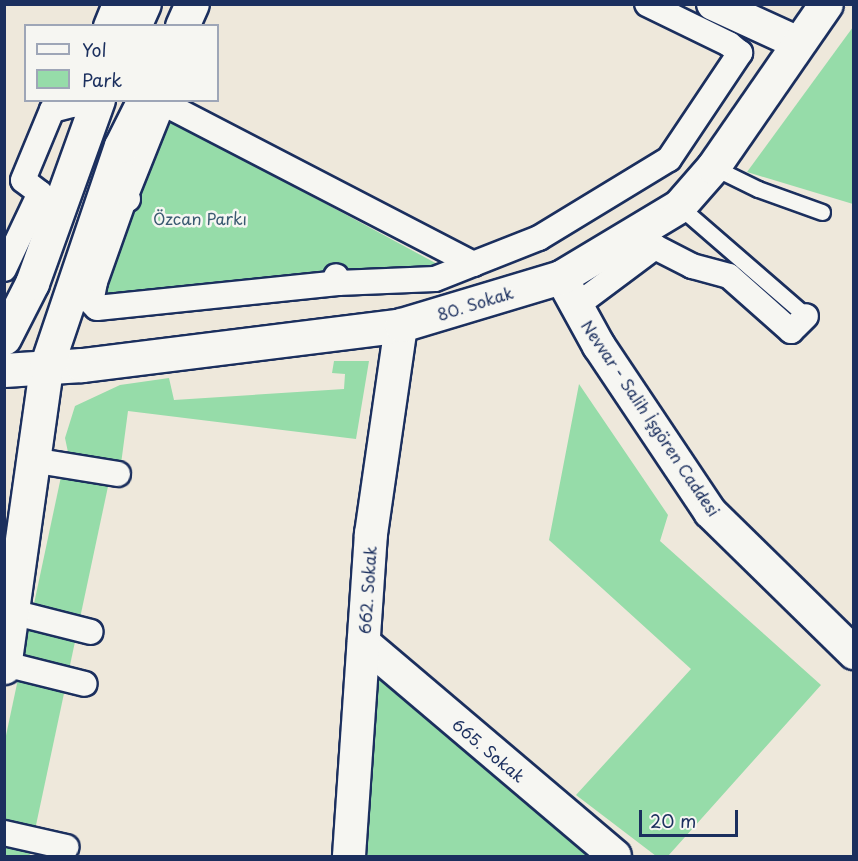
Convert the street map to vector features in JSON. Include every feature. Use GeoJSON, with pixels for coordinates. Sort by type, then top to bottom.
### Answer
{"type":"FeatureCollection","features":[{"type":"Feature","properties":{"kind":"street"},"geometry":{"type":"LineString","coordinates":[[107,24],[115,4]]}},
{"type":"Feature","properties":{"kind":"street"},"geometry":{"type":"LineString","coordinates":[[135,24],[144,4]]}},
{"type":"Feature","properties":{"kind":"street"},"geometry":{"type":"LineString","coordinates":[[183,24],[192,4]]}},
{"type":"Feature","properties":{"kind":"street"},"geometry":{"type":"LineString","coordinates":[[200,24],[210,4]]}},
{"type":"Feature","properties":{"kind":"street"},"geometry":{"type":"LineString","coordinates":[[157,102],[126,199],[95,282],[91,302],[97,308],[337,280],[435,279],[539,238],[669,159],[740,53],[729,44],[647,4]]}},
{"type":"Feature","properties":{"kind":"street"},"geometry":{"type":"LineString","coordinates":[[713,4],[798,43]]}},
{"type":"Feature","properties":{"kind":"street","name":"80. Sokak"},"geometry":{"type":"LineString","coordinates":[[4,370],[401,325],[561,277],[679,206],[713,167],[826,4]]}},
{"type":"Feature","properties":{"kind":"street"},"geometry":{"type":"LineString","coordinates":[[4,269],[40,193],[23,180],[52,110],[72,105],[73,102]]}},
{"type":"Feature","properties":{"kind":"street"},"geometry":{"type":"LineString","coordinates":[[4,338],[32,283],[97,102]]}},
{"type":"Feature","properties":{"kind":"street"},"geometry":{"type":"LineString","coordinates":[[85,684],[5,666],[46,367],[121,147],[156,102]]}},
{"type":"Feature","properties":{"kind":"street"},"geometry":{"type":"LineString","coordinates":[[159,102],[474,264]]}},
{"type":"Feature","properties":{"kind":"street"},"geometry":{"type":"LineString","coordinates":[[576,306],[655,247],[692,266],[729,276],[792,331],[807,316]]}},
{"type":"Feature","properties":{"kind":"street","name":"Nevvar - Salih İşgören Caddesi"},"geometry":{"type":"LineString","coordinates":[[561,277],[576,306],[710,512],[854,653]]}},
{"type":"Feature","properties":{"kind":"street","name":"662. Sokak"},"geometry":{"type":"LineString","coordinates":[[349,856],[370,534],[401,325]]}},
{"type":"Feature","properties":{"kind":"street"},"geometry":{"type":"LineString","coordinates":[[32,460],[118,474]]}},
{"type":"Feature","properties":{"kind":"street"},"geometry":{"type":"LineString","coordinates":[[12,612],[91,632]]}},
{"type":"Feature","properties":{"kind":"street","name":"665. Sokak"},"geometry":{"type":"LineString","coordinates":[[364,643],[615,856]]}},
{"type":"Feature","properties":{"kind":"street"},"geometry":{"type":"LineString","coordinates":[[4,833],[66,846]]}},
{"type":"Feature","properties":{"kind":"lane"},"geometry":{"type":"LineString","coordinates":[[713,167],[758,189],[822,212]]}},
{"type":"Feature","properties":{"kind":"lane"},"geometry":{"type":"LineString","coordinates":[[679,206],[807,316]]}},
{"type":"Feature","properties":{"kind":"green space"},"geometry":{"type":"Polygon","coordinates":[[[853,27],[853,204],[747,172],[853,27]]]}},
{"type":"Feature","properties":{"kind":"green space","name":"Özcan Parkı"},"geometry":{"type":"Polygon","coordinates":[[[167,118],[441,266],[96,300],[167,118]]]}},
{"type":"Feature","properties":{"kind":"green space"},"geometry":{"type":"Polygon","coordinates":[[[334,361],[369,361],[356,439],[128,411],[121,464],[69,457],[65,438],[75,406],[120,385],[169,378],[174,400],[344,389],[345,374],[332,373],[334,361]]]}},
{"type":"Feature","properties":{"kind":"green space"},"geometry":{"type":"Polygon","coordinates":[[[579,384],[668,515],[660,541],[821,685],[668,856],[656,856],[576,795],[691,669],[549,540],[579,384]]]}},
{"type":"Feature","properties":{"kind":"green space"},"geometry":{"type":"Polygon","coordinates":[[[62,472],[109,482],[29,856],[4,855],[4,745],[62,472]]]}},
{"type":"Feature","properties":{"kind":"green space"},"geometry":{"type":"Polygon","coordinates":[[[376,669],[596,856],[366,856],[376,669]]]}}]}
